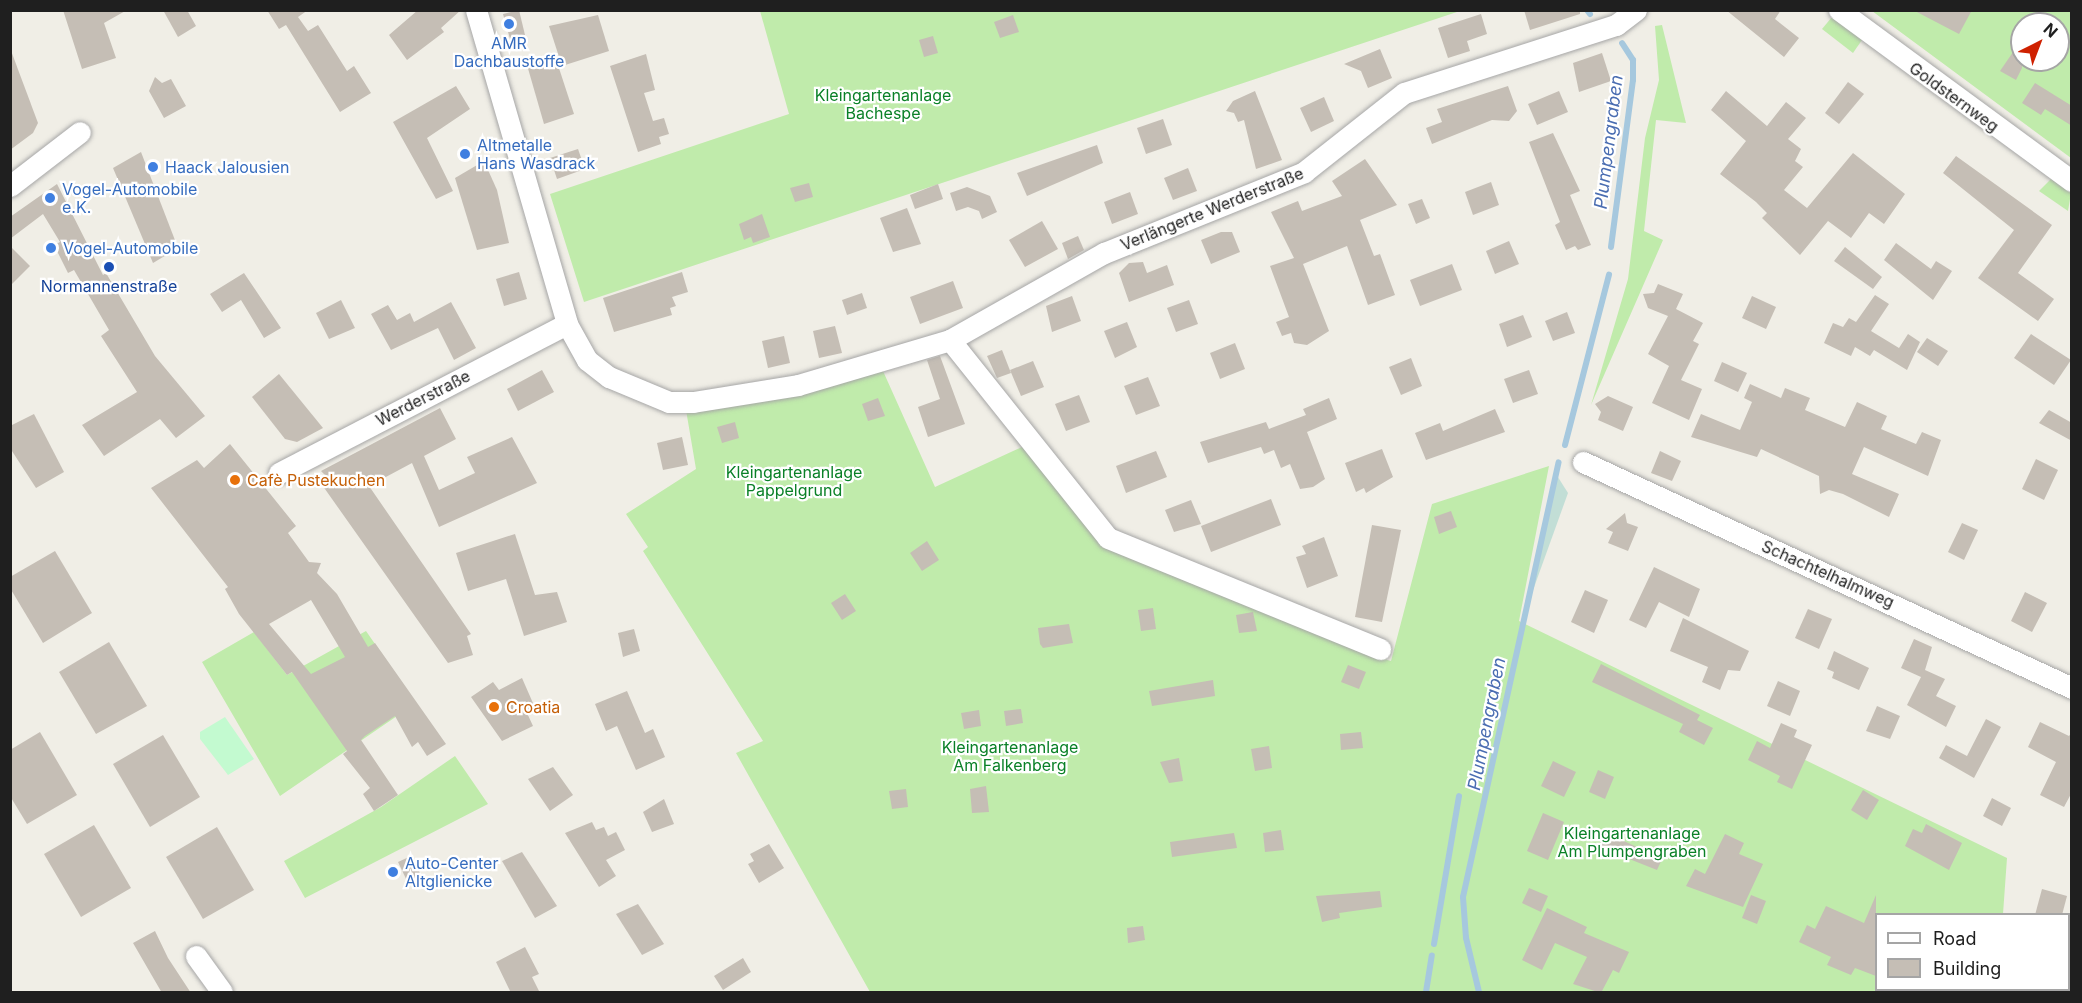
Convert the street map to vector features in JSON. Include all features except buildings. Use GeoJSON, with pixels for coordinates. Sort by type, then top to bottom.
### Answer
{"type":"FeatureCollection","features":[{"type":"Feature","properties":{"kind":"street","name":"Verlängerte Werderstraße"},"geometry":{"type":"LineString","coordinates":[[476,10],[567,324],[588,360],[602,372],[633,390],[669,402],[728,398],[798,385],[950,340],[1104,254],[1304,172],[1404,93],[1616,25],[1636,10]]}},
{"type":"Feature","properties":{"kind":"street","name":"Goldsternweg"},"geometry":{"type":"LineString","coordinates":[[1839,10],[2072,181]]}},
{"type":"Feature","properties":{"kind":"street"},"geometry":{"type":"LineString","coordinates":[[10,186],[80,132]]}},
{"type":"Feature","properties":{"kind":"street","name":"Werderstraße"},"geometry":{"type":"LineString","coordinates":[[279,473],[567,324]]}},
{"type":"Feature","properties":{"kind":"street"},"geometry":{"type":"LineString","coordinates":[[950,340],[1108,538],[1380,649]]}},
{"type":"Feature","properties":{"kind":"street","name":"Schachtelhalmweg"},"geometry":{"type":"LineString","coordinates":[[1583,462],[2072,688]]}},
{"type":"Feature","properties":{"kind":"street"},"geometry":{"type":"LineString","coordinates":[[196,956],[222,993]]}},
{"type":"Feature","properties":{"kind":"green space","name":"Kleingartenanlage Bachespe"},"geometry":{"type":"Polygon","coordinates":[[[760,11],[1460,11],[584,302],[550,194],[789,114],[760,11]]]}},
{"type":"Feature","properties":{"kind":"green space"},"geometry":{"type":"Polygon","coordinates":[[[1872,11],[2071,11],[2071,158],[1872,11]]]}},
{"type":"Feature","properties":{"kind":"green space"},"geometry":{"type":"Polygon","coordinates":[[[1832,17],[1862,40],[1853,53],[1822,29],[1832,17]]]}},
{"type":"Feature","properties":{"kind":"green space"},"geometry":{"type":"Polygon","coordinates":[[[1662,25],[1686,123],[1656,120],[1644,231],[1663,240],[1591,405],[1628,279],[1645,138],[1659,80],[1655,26],[1662,25]]]}},
{"type":"Feature","properties":{"kind":"green space"},"geometry":{"type":"Polygon","coordinates":[[[2051,179],[2071,193],[2068,211],[2039,191],[2051,179]]]}},
{"type":"Feature","properties":{"kind":"green space","name":"Kleingartenanlage Am Falkenberg"},"geometry":{"type":"Polygon","coordinates":[[[883,371],[935,487],[1024,446],[1093,535],[1357,651],[1391,661],[1432,504],[1549,466],[1519,621],[2007,858],[2003,913],[1875,913],[1875,991],[1996,992],[870,992],[736,753],[763,741],[643,551],[648,547],[626,514],[696,469],[686,410],[780,397],[883,371]]]}},
{"type":"Feature","properties":{"kind":"green space"},"geometry":{"type":"Polygon","coordinates":[[[366,631],[416,703],[280,796],[202,662],[254,632],[287,675],[366,631]]]}},
{"type":"Feature","properties":{"kind":"green space"},"geometry":{"type":"Polygon","coordinates":[[[225,717],[254,759],[228,775],[200,739],[200,732],[225,717]]]}},
{"type":"Feature","properties":{"kind":"green space"},"geometry":{"type":"Polygon","coordinates":[[[455,756],[488,804],[305,898],[284,861],[381,807],[455,756]]]}},
{"type":"Feature","properties":{"kind":"shaded area"},"geometry":{"type":"Polygon","coordinates":[[[1556,474],[1568,493],[1523,618],[1556,474]]]}},
{"type":"Feature","properties":{"kind":"waterway","name":"Plumpengraben"},"geometry":{"type":"LineString","coordinates":[[1587,10],[1590,14]]}},
{"type":"Feature","properties":{"kind":"waterway","name":"Plumpengraben"},"geometry":{"type":"LineString","coordinates":[[1611,247],[1633,80],[1633,60],[1622,43]]}},
{"type":"Feature","properties":{"kind":"waterway","name":"Plumpengraben"},"geometry":{"type":"LineString","coordinates":[[1565,445],[1609,275]]}},
{"type":"Feature","properties":{"kind":"waterway","name":"Plumpengraben"},"geometry":{"type":"LineString","coordinates":[[1479,992],[1466,938],[1463,897],[1559,462]]}},
{"type":"Feature","properties":{"kind":"waterway"},"geometry":{"type":"LineString","coordinates":[[1434,944],[1459,796]]}},
{"type":"Feature","properties":{"kind":"waterway"},"geometry":{"type":"LineString","coordinates":[[1426,992],[1432,955]]}},
{"type":"Feature","properties":{"kind":"place","name":"AMR Dachbaustoffe"},"geometry":{"type":"Point","coordinates":[509,24]}},
{"type":"Feature","properties":{"kind":"place","name":"Altmetalle Hans Wasdrack"},"geometry":{"type":"Point","coordinates":[465,154]}},
{"type":"Feature","properties":{"kind":"place","name":"Haack Jalousien"},"geometry":{"type":"Point","coordinates":[153,167]}},
{"type":"Feature","properties":{"kind":"place","name":"Vogel-Automobile e.K."},"geometry":{"type":"Point","coordinates":[50,198]}},
{"type":"Feature","properties":{"kind":"place","name":"Vogel-Automobile"},"geometry":{"type":"Point","coordinates":[51,248]}},
{"type":"Feature","properties":{"kind":"place","name":"Normannenstraße"},"geometry":{"type":"Point","coordinates":[109,267]}},
{"type":"Feature","properties":{"kind":"place","name":"Cafè Pustekuchen"},"geometry":{"type":"Point","coordinates":[235,480]}},
{"type":"Feature","properties":{"kind":"place","name":"Croatia"},"geometry":{"type":"Point","coordinates":[494,707]}},
{"type":"Feature","properties":{"kind":"place","name":"Auto-Center Altglienicke"},"geometry":{"type":"Point","coordinates":[393,872]}},
{"type":"Feature","properties":{"kind":"park label","name":"Kleingartenanlage Pappelgrund"},"geometry":{"type":"Point","coordinates":[794,481]}},
{"type":"Feature","properties":{"kind":"park label","name":"Kleingartenanlage Am Plumpengraben"},"geometry":{"type":"Point","coordinates":[1632,842]}}]}
